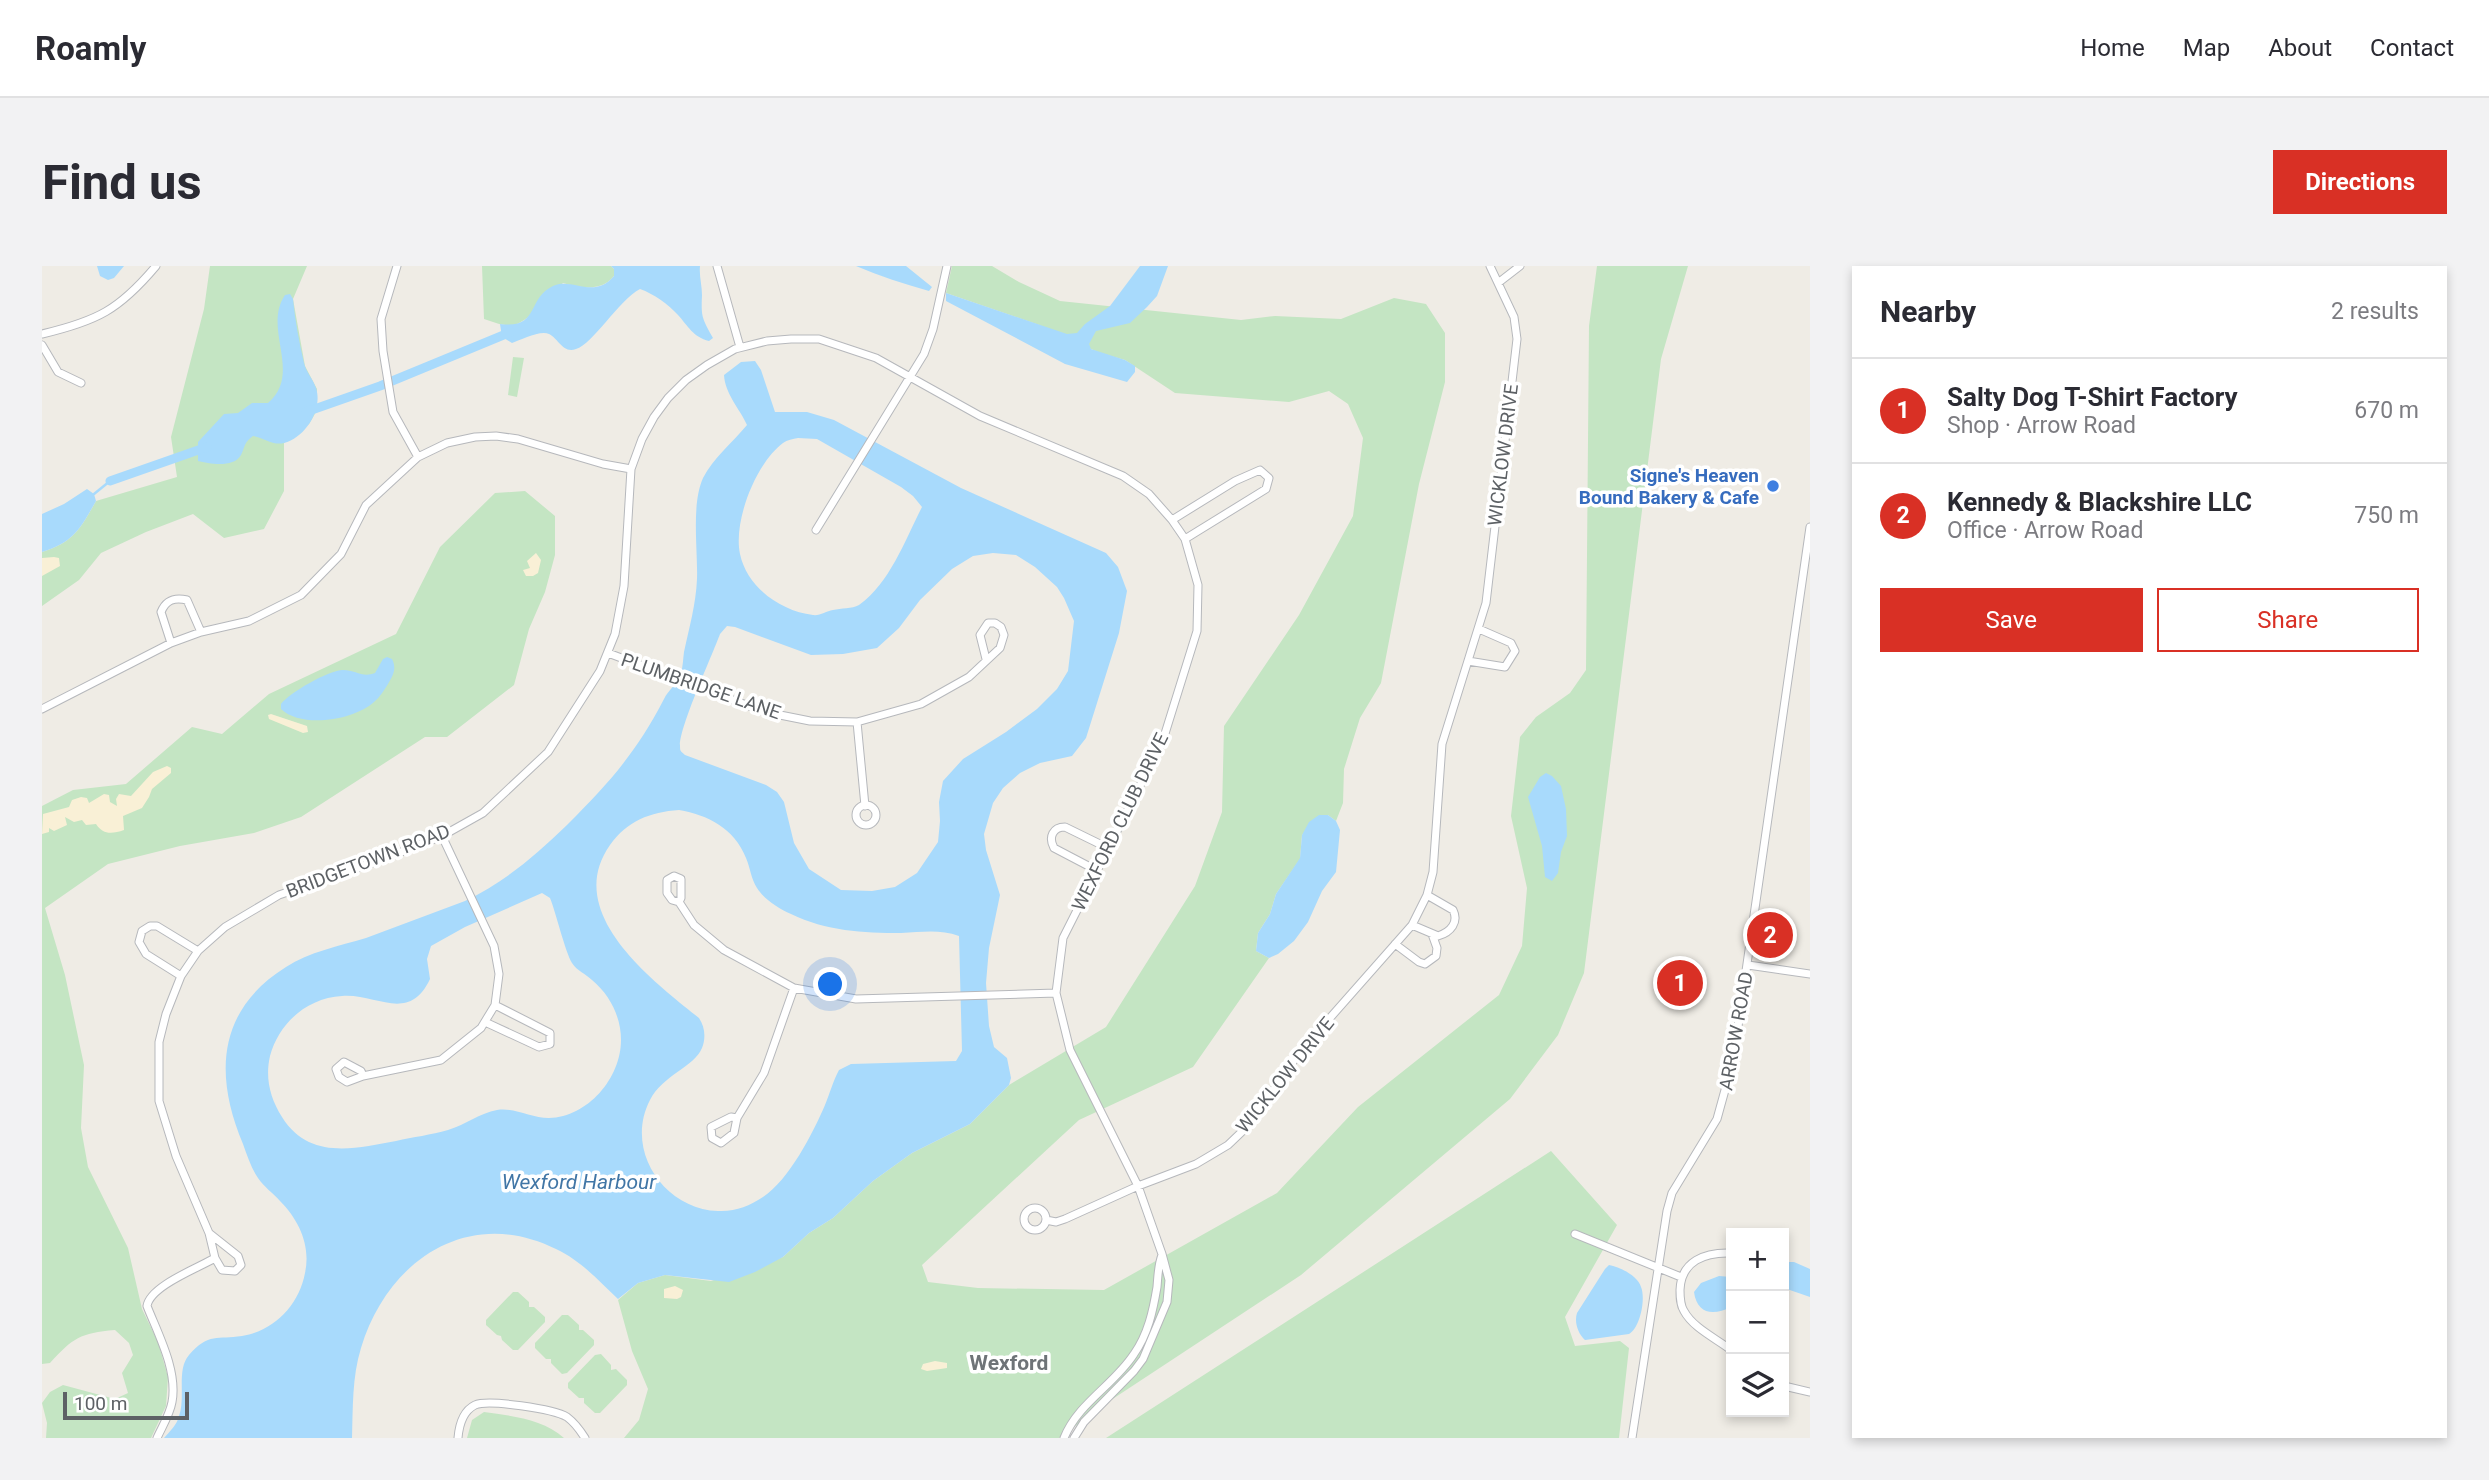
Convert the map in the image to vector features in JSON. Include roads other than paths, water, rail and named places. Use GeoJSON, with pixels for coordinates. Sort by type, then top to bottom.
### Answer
{"type":"FeatureCollection","features":[{"type":"Feature","properties":{"kind":"street"},"geometry":{"type":"LineString","coordinates":[[42,334],[86,323],[104,313],[122,302],[156,266]]}},
{"type":"Feature","properties":{"kind":"street"},"geometry":{"type":"LineString","coordinates":[[397,266],[381,319],[385,370],[393,412],[418,457]]}},
{"type":"Feature","properties":{"kind":"street"},"geometry":{"type":"LineString","coordinates":[[717,266],[740,347]]}},
{"type":"Feature","properties":{"kind":"street"},"geometry":{"type":"LineString","coordinates":[[816,530],[924,354],[933,329],[947,266]]}},
{"type":"Feature","properties":{"kind":"street","name":"WICKLOW DRIVE"},"geometry":{"type":"LineString","coordinates":[[1046,1220],[1056,1222],[1065,1219],[1138,1186],[1196,1164],[1228,1145],[1251,1123],[1299,1053],[1412,925],[1427,895],[1433,872],[1442,744],[1486,603],[1517,339],[1514,317],[1490,266]]}},
{"type":"Feature","properties":{"kind":"street"},"geometry":{"type":"LineString","coordinates":[[1498,283],[1520,266]]}},
{"type":"Feature","properties":{"kind":"street","name":"WEXFORD CLUB DRIVE"},"geometry":{"type":"LineString","coordinates":[[740,347],[791,339],[819,339],[876,358],[980,416],[1123,476],[1149,494],[1185,539],[1198,585],[1197,631],[1163,740],[1063,938],[1056,993],[1070,1050],[1138,1186],[1163,1254],[1169,1280],[1167,1303],[1150,1346],[1134,1371],[1084,1422],[1074,1438]]}},
{"type":"Feature","properties":{"kind":"street"},"geometry":{"type":"LineString","coordinates":[[42,345],[58,372],[81,383]]}},
{"type":"Feature","properties":{"kind":"street","name":"BRIDGETOWN ROAD"},"geometry":{"type":"LineString","coordinates":[[209,1233],[238,1256],[241,1265],[235,1271],[222,1269],[215,1258],[209,1233],[176,1156],[159,1101],[159,1042],[166,1014],[181,976],[198,951],[225,927],[279,895],[442,836],[483,813],[548,752],[600,671],[615,634],[624,586],[631,469],[642,439],[668,398],[707,365],[740,347]]}},
{"type":"Feature","properties":{"kind":"street"},"geometry":{"type":"LineString","coordinates":[[42,709],[171,643],[201,632],[249,621],[301,596],[341,554],[366,505],[418,457],[447,443],[496,436],[518,439],[603,464],[631,469]]}},
{"type":"Feature","properties":{"kind":"street"},"geometry":{"type":"LineString","coordinates":[[1172,520],[1235,481],[1260,470],[1269,478],[1266,489],[1185,539]]}},
{"type":"Feature","properties":{"kind":"street","name":"ARROW ROAD"},"geometry":{"type":"LineString","coordinates":[[1632,1438],[1667,1211],[1672,1193],[1711,1131],[1723,1104],[1733,1060],[1810,527]]}},
{"type":"Feature","properties":{"kind":"street"},"geometry":{"type":"LineString","coordinates":[[171,643],[161,612],[168,601],[178,598],[187,600],[201,632]]}},
{"type":"Feature","properties":{"kind":"street","name":"PLUMBRIDGE LANE"},"geometry":{"type":"LineString","coordinates":[[608,653],[703,691],[765,712],[810,721],[857,722],[921,704],[969,677],[1000,648],[1004,635],[1001,627],[995,623],[988,624],[979,635],[986,659]]}},
{"type":"Feature","properties":{"kind":"street"},"geometry":{"type":"LineString","coordinates":[[1468,661],[1505,667],[1515,651],[1511,643],[1479,629]]}},
{"type":"Feature","properties":{"kind":"street"},"geometry":{"type":"LineString","coordinates":[[857,722],[865,806]]}},
{"type":"Feature","properties":{"kind":"street"},"geometry":{"type":"LineString","coordinates":[[1096,870],[1054,848],[1051,836],[1053,831],[1065,827],[1108,848]]}},
{"type":"Feature","properties":{"kind":"street"},"geometry":{"type":"LineString","coordinates":[[363,1076],[441,1060],[481,1028],[495,1005],[499,974],[495,946],[442,836]]}},
{"type":"Feature","properties":{"kind":"street"},"geometry":{"type":"LineString","coordinates":[[1412,925],[1438,936],[1453,925],[1455,914],[1447,904],[1427,895]]}},
{"type":"Feature","properties":{"kind":"street"},"geometry":{"type":"LineString","coordinates":[[678,902],[694,925],[724,950],[794,988],[856,999],[1056,993]]}},
{"type":"Feature","properties":{"kind":"street"},"geometry":{"type":"LineString","coordinates":[[181,976],[160,964],[141,948],[140,937],[150,926],[165,929],[198,951]]}},
{"type":"Feature","properties":{"kind":"street"},"geometry":{"type":"LineString","coordinates":[[1395,944],[1425,964],[1436,956],[1437,948],[1432,934]]}},
{"type":"Feature","properties":{"kind":"street"},"geometry":{"type":"LineString","coordinates":[[1748,965],[1810,974]]}},
{"type":"Feature","properties":{"kind":"street"},"geometry":{"type":"LineString","coordinates":[[737,1118],[764,1073],[794,988]]}},
{"type":"Feature","properties":{"kind":"street"},"geometry":{"type":"LineString","coordinates":[[485,1022],[540,1047],[550,1044],[551,1033],[495,1005]]}},
{"type":"Feature","properties":{"kind":"street"},"geometry":{"type":"LineString","coordinates":[[1576,1234],[1681,1277]]}},
{"type":"Feature","properties":{"kind":"street"},"geometry":{"type":"LineString","coordinates":[[1726,1253],[1696,1259],[1687,1267],[1681,1277],[1680,1294],[1684,1312],[1726,1346]]}},
{"type":"Feature","properties":{"kind":"street"},"geometry":{"type":"LineString","coordinates":[[1064,1438],[1077,1416],[1134,1355],[1154,1304],[1163,1254]]}},
{"type":"Feature","properties":{"kind":"street"},"geometry":{"type":"LineString","coordinates":[[157,1438],[170,1409],[173,1392],[168,1363],[147,1306],[148,1300],[160,1289],[215,1258]]}},
{"type":"Feature","properties":{"kind":"street"},"geometry":{"type":"LineString","coordinates":[[1789,1388],[1810,1392]]}},
{"type":"Feature","properties":{"kind":"street"},"geometry":{"type":"LineString","coordinates":[[458,1438],[463,1418],[469,1410],[482,1403],[552,1410],[566,1416],[578,1426],[585,1438]]}},
{"type":"Feature","properties":{"kind":"water"},"geometry":{"type":"Polygon","coordinates":[[[97,266],[124,266],[114,278],[108,280],[100,276],[97,266]]]}},
{"type":"Feature","properties":{"kind":"water"},"geometry":{"type":"Polygon","coordinates":[[[611,266],[700,266],[702,313],[713,338],[709,341],[699,337],[665,303],[640,289],[623,303],[590,339],[576,349],[568,349],[545,333],[512,343],[502,337],[500,324],[513,324],[527,318],[539,298],[553,286],[599,286],[614,276],[611,266]]]}},
{"type":"Feature","properties":{"kind":"water"},"geometry":{"type":"Polygon","coordinates":[[[856,266],[906,266],[932,287],[929,291],[856,266]]]}},
{"type":"Feature","properties":{"kind":"water"},"geometry":{"type":"Polygon","coordinates":[[[1140,266],[1168,266],[1157,296],[1130,323],[1096,331],[1089,344],[1091,349],[1135,366],[1135,372],[1127,382],[1065,364],[946,301],[946,293],[1067,334],[1077,333],[1110,306],[1140,266]]]}},
{"type":"Feature","properties":{"kind":"water"},"geometry":{"type":"Polygon","coordinates":[[[290,294],[304,363],[318,396],[311,421],[299,435],[284,443],[253,436],[238,459],[233,462],[215,464],[198,461],[198,442],[224,414],[238,413],[252,403],[268,403],[278,391],[283,365],[279,308],[285,295],[290,294]]]}},
{"type":"Feature","properties":{"kind":"water","name":"Wexford Harbour"},"geometry":{"type":"Polygon","coordinates":[[[755,361],[761,370],[775,412],[807,412],[834,420],[961,488],[1106,553],[1118,567],[1127,591],[1119,633],[1086,738],[1072,756],[1040,763],[1020,773],[1003,788],[993,803],[984,834],[986,850],[1000,895],[989,948],[986,983],[989,1026],[994,1047],[1007,1058],[1011,1078],[1009,1085],[970,1124],[912,1153],[873,1181],[833,1218],[809,1233],[783,1257],[755,1272],[729,1282],[665,1275],[638,1283],[618,1299],[581,1265],[556,1249],[523,1237],[492,1234],[462,1238],[435,1249],[411,1267],[390,1290],[373,1317],[356,1370],[352,1438],[164,1438],[178,1419],[182,1401],[183,1368],[189,1355],[208,1340],[242,1336],[265,1329],[291,1306],[305,1273],[305,1243],[298,1225],[287,1208],[256,1174],[234,1118],[226,1069],[234,1024],[246,1003],[263,984],[304,957],[366,938],[465,901],[493,885],[555,836],[621,766],[643,736],[681,673],[696,588],[696,514],[699,489],[712,464],[747,425],[730,395],[724,375],[741,362],[755,361]],[[796,438],[785,442],[773,452],[749,494],[740,526],[740,554],[744,566],[757,587],[777,603],[801,613],[816,615],[859,605],[880,585],[888,573],[922,507],[901,487],[817,439],[796,438]],[[993,553],[973,556],[952,569],[920,600],[899,628],[877,648],[843,654],[811,655],[727,626],[720,634],[697,691],[681,737],[681,751],[685,755],[766,785],[777,792],[784,802],[794,843],[809,869],[841,890],[872,891],[895,887],[917,873],[938,842],[939,802],[943,781],[963,759],[1037,709],[1057,689],[1068,671],[1074,621],[1057,587],[1035,567],[1016,555],[993,553]],[[679,810],[640,819],[624,830],[610,845],[598,870],[597,896],[605,920],[619,943],[659,985],[699,1018],[704,1029],[703,1044],[698,1055],[662,1084],[650,1100],[643,1119],[642,1138],[646,1157],[654,1174],[681,1200],[699,1208],[718,1211],[742,1208],[773,1189],[791,1168],[814,1129],[839,1070],[851,1064],[956,1061],[962,1051],[959,936],[938,932],[859,931],[804,920],[776,906],[760,892],[741,848],[727,831],[700,815],[679,810]],[[542,893],[465,927],[431,946],[427,959],[430,979],[422,993],[412,1000],[391,1003],[355,996],[329,998],[306,1007],[288,1023],[274,1044],[268,1080],[278,1110],[293,1131],[319,1146],[364,1147],[448,1130],[497,1110],[510,1110],[542,1118],[563,1116],[577,1111],[600,1093],[609,1081],[620,1054],[619,1023],[604,992],[572,963],[550,898],[542,893]]]}},
{"type":"Feature","properties":{"kind":"water"},"geometry":{"type":"Polygon","coordinates":[[[87,489],[94,494],[96,501],[80,527],[62,544],[42,552],[42,514],[87,489]]]}},
{"type":"Feature","properties":{"kind":"water"},"geometry":{"type":"Polygon","coordinates":[[[387,657],[392,659],[394,669],[388,684],[374,702],[354,714],[314,720],[290,715],[281,709],[285,699],[319,678],[343,670],[366,675],[375,673],[387,657]]]}},
{"type":"Feature","properties":{"kind":"water"},"geometry":{"type":"Polygon","coordinates":[[[1546,773],[1561,786],[1566,809],[1567,836],[1558,873],[1552,881],[1545,877],[1542,846],[1528,797],[1540,777],[1546,773]]]}},
{"type":"Feature","properties":{"kind":"water"},"geometry":{"type":"Polygon","coordinates":[[[1319,815],[1328,815],[1336,821],[1340,830],[1336,872],[1294,941],[1269,958],[1256,951],[1258,933],[1270,914],[1276,894],[1300,858],[1302,835],[1309,822],[1319,815]]]}},
{"type":"Feature","properties":{"kind":"water"},"geometry":{"type":"Polygon","coordinates":[[[1789,1262],[1810,1269],[1810,1297],[1789,1290],[1789,1262]]]}},
{"type":"Feature","properties":{"kind":"water"},"geometry":{"type":"Polygon","coordinates":[[[1609,1265],[1628,1273],[1639,1283],[1643,1299],[1639,1320],[1629,1334],[1585,1340],[1577,1328],[1577,1313],[1609,1265]]]}},
{"type":"Feature","properties":{"kind":"water"},"geometry":{"type":"Polygon","coordinates":[[[1719,1276],[1726,1277],[1726,1309],[1718,1312],[1702,1309],[1694,1292],[1701,1283],[1719,1276]]]}},
{"type":"Feature","properties":{"kind":"waterway"},"geometry":{"type":"LineString","coordinates":[[306,412],[380,386],[511,332]]}},
{"type":"Feature","properties":{"kind":"waterway"},"geometry":{"type":"LineString","coordinates":[[110,481],[207,447]]}},
{"type":"Feature","properties":{"kind":"waterway"},"geometry":{"type":"LineString","coordinates":[[94,494],[110,481]]}},
{"type":"Feature","properties":{"kind":"place","name":"Signe's Heaven Bound Bakery & Cafe"},"geometry":{"type":"Point","coordinates":[1773,486]}},
{"type":"Feature","properties":{"kind":"place","name":"Kennedy & Blackshire LLC"},"geometry":{"type":"Point","coordinates":[1770,935]}},
{"type":"Feature","properties":{"kind":"place","name":"Salty Dog T-Shirt Factory"},"geometry":{"type":"Point","coordinates":[1680,983]}},
{"type":"Feature","properties":{"kind":"district","name":"Wexford"},"geometry":{"type":"Point","coordinates":[1009,1363]}}]}
